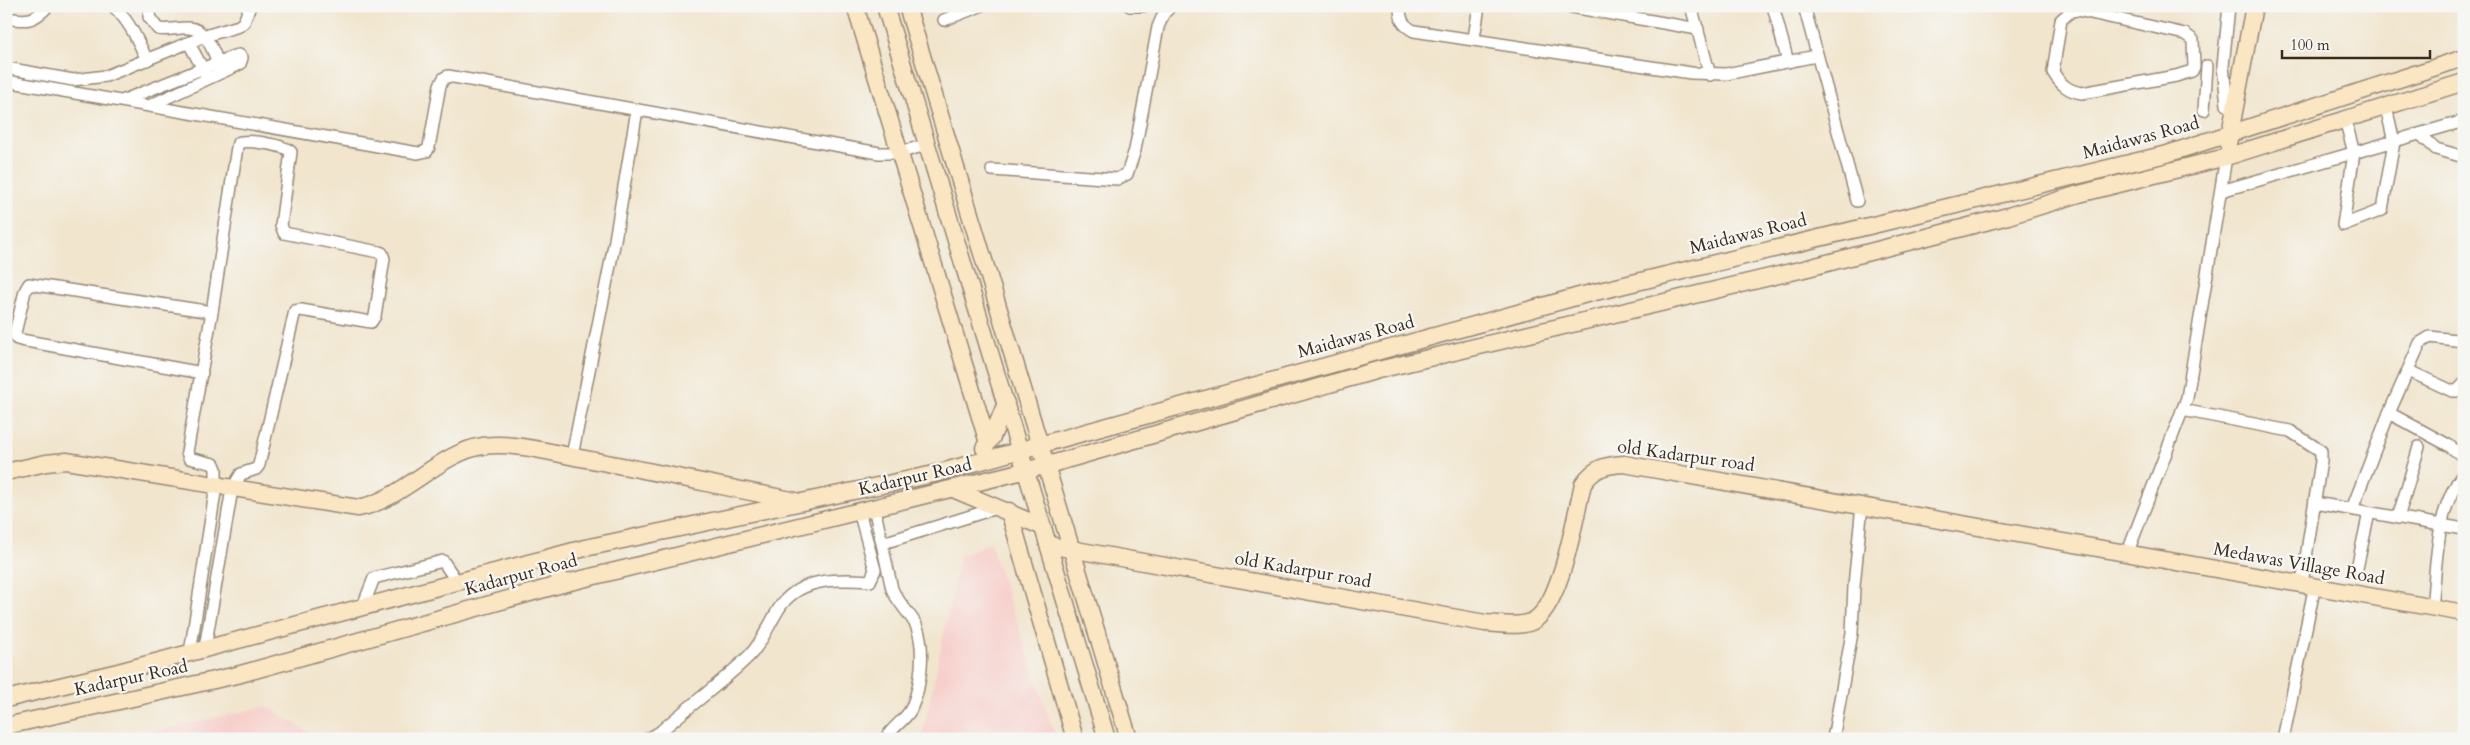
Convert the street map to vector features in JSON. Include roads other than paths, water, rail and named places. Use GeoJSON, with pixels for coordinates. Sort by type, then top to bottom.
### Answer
{"type":"FeatureCollection","features":[{"type":"Feature","properties":{"kind":"street"},"geometry":{"type":"LineString","coordinates":[[6,18],[24,21],[39,16],[48,6]]}},
{"type":"Feature","properties":{"kind":"street"},"geometry":{"type":"LineString","coordinates":[[112,6],[120,13],[132,30],[147,60]]}},
{"type":"Feature","properties":{"kind":"street"},"geometry":{"type":"LineString","coordinates":[[124,100],[220,68],[205,36],[200,31],[188,28],[158,29],[149,18],[150,6]]}},
{"type":"Feature","properties":{"kind":"street"},"geometry":{"type":"LineString","coordinates":[[6,68],[55,78],[90,79],[116,73],[205,36],[239,26],[244,22],[250,6]]}},
{"type":"Feature","properties":{"kind":"street"},"geometry":{"type":"LineString","coordinates":[[855,6],[988,443]]}},
{"type":"Feature","properties":{"kind":"street"},"geometry":{"type":"LineString","coordinates":[[885,6],[1107,739]]}},
{"type":"Feature","properties":{"kind":"street"},"geometry":{"type":"LineString","coordinates":[[907,6],[1048,465],[1129,739]]}},
{"type":"Feature","properties":{"kind":"street"},"geometry":{"type":"LineString","coordinates":[[944,20],[980,6]]}},
{"type":"Feature","properties":{"kind":"street"},"geometry":{"type":"LineString","coordinates":[[1130,6],[1143,6]]}},
{"type":"Feature","properties":{"kind":"street"},"geometry":{"type":"LineString","coordinates":[[992,170],[1117,179],[1127,174],[1135,150],[1158,27],[1164,13],[1171,6]]}},
{"type":"Feature","properties":{"kind":"street"},"geometry":{"type":"LineString","coordinates":[[1400,6],[1400,19],[1406,27],[1414,31],[1474,38],[1710,75],[1726,74],[1816,56]]}},
{"type":"Feature","properties":{"kind":"street"},"geometry":{"type":"LineString","coordinates":[[1474,38],[1479,6]]}},
{"type":"Feature","properties":{"kind":"street"},"geometry":{"type":"LineString","coordinates":[[1566,6],[1698,30]]}},
{"type":"Feature","properties":{"kind":"street"},"geometry":{"type":"LineString","coordinates":[[1691,6],[1710,75]]}},
{"type":"Feature","properties":{"kind":"street"},"geometry":{"type":"LineString","coordinates":[[1772,6],[1788,62]]}},
{"type":"Feature","properties":{"kind":"street"},"geometry":{"type":"LineString","coordinates":[[1804,6],[1816,56],[1857,201]]}},
{"type":"Feature","properties":{"kind":"street"},"geometry":{"type":"LineString","coordinates":[[2227,105],[2223,66],[2229,6]]}},
{"type":"Feature","properties":{"kind":"street"},"geometry":{"type":"LineString","coordinates":[[2127,554],[2187,398],[2226,157],[2254,6]]}},
{"type":"Feature","properties":{"kind":"street"},"geometry":{"type":"LineString","coordinates":[[2194,67],[2193,40],[2185,34],[2077,10],[2071,11],[2061,20],[2053,72],[2063,86],[2082,93],[2176,76],[2192,71],[2194,67],[2223,66]]}},
{"type":"Feature","properties":{"kind":"street"},"geometry":{"type":"LineString","coordinates":[[189,43],[205,74]]}},
{"type":"Feature","properties":{"kind":"street","name":"Maidawas Road"},"geometry":{"type":"LineString","coordinates":[[1040,444],[1583,295],[2166,154],[2230,135],[2464,58]]}},
{"type":"Feature","properties":{"kind":"street"},"geometry":{"type":"LineString","coordinates":[[2204,110],[2206,66]]}},
{"type":"Feature","properties":{"kind":"street"},"geometry":{"type":"LineString","coordinates":[[151,105],[205,74]]}},
{"type":"Feature","properties":{"kind":"street"},"geometry":{"type":"LineString","coordinates":[[6,81],[124,100],[418,153],[427,151],[429,147],[440,85],[444,78],[448,76],[868,151],[898,152],[926,145]]}},
{"type":"Feature","properties":{"kind":"street"},"geometry":{"type":"LineString","coordinates":[[1048,465],[1378,370],[1804,269],[2226,157],[2464,82]]}},
{"type":"Feature","properties":{"kind":"street"},"geometry":{"type":"LineString","coordinates":[[2345,120],[2354,153],[2343,225],[2382,210],[2394,142],[2386,107]]}},
{"type":"Feature","properties":{"kind":"street"},"geometry":{"type":"LineString","coordinates":[[572,456],[615,240],[637,110]]}},
{"type":"Feature","properties":{"kind":"street"},"geometry":{"type":"LineString","coordinates":[[2221,191],[2464,121]]}},
{"type":"Feature","properties":{"kind":"street"},"geometry":{"type":"LineString","coordinates":[[2421,134],[2436,149],[2464,156]]}},
{"type":"Feature","properties":{"kind":"street"},"geometry":{"type":"LineString","coordinates":[[190,653],[206,550],[224,488],[242,474],[259,466],[295,311],[301,310],[371,322],[375,316],[384,256],[379,252],[284,233],[281,225],[291,152],[285,147],[243,142],[237,147],[188,455],[193,459],[215,466],[224,488],[220,552],[205,648]]}},
{"type":"Feature","properties":{"kind":"street"},"geometry":{"type":"LineString","coordinates":[[202,373],[21,340],[17,339],[15,333],[25,291],[29,284],[212,312]]}},
{"type":"Feature","properties":{"kind":"street"},"geometry":{"type":"LineString","coordinates":[[2352,510],[2389,413],[2424,339],[2439,337],[2464,341]]}},
{"type":"Feature","properties":{"kind":"street"},"geometry":{"type":"LineString","coordinates":[[2409,371],[2452,391],[2457,391],[2464,384]]}},
{"type":"Feature","properties":{"kind":"street"},"geometry":{"type":"LineString","coordinates":[[966,465],[988,443],[1006,403]]}},
{"type":"Feature","properties":{"kind":"street"},"geometry":{"type":"LineString","coordinates":[[2182,410],[2290,431],[2310,442],[2321,451],[2309,584],[2283,739]]}},
{"type":"Feature","properties":{"kind":"street"},"geometry":{"type":"LineString","coordinates":[[2389,413],[2448,445],[2464,457]]}},
{"type":"Feature","properties":{"kind":"street","name":"Kadarpur Road"},"geometry":{"type":"LineString","coordinates":[[6,699],[190,653],[552,557],[966,465],[1040,444]]}},
{"type":"Feature","properties":{"kind":"street"},"geometry":{"type":"LineString","coordinates":[[6,472],[46,462],[66,461],[224,488],[358,508],[377,503],[461,454],[482,446],[510,447],[572,456],[803,502]]}},
{"type":"Feature","properties":{"kind":"street"},"geometry":{"type":"LineString","coordinates":[[2398,518],[2419,447]]}},
{"type":"Feature","properties":{"kind":"street","name":"old Kadarpur road"},"geometry":{"type":"LineString","coordinates":[[1048,545],[1475,622],[1508,624],[1530,622],[1546,611],[1556,592],[1583,484],[1591,472],[1606,465],[1624,464],[1862,505],[2127,554]]}},
{"type":"Feature","properties":{"kind":"street","name":"Kadarpur Road"},"geometry":{"type":"LineString","coordinates":[[6,726],[237,675],[562,584],[1048,465]]}},
{"type":"Feature","properties":{"kind":"street"},"geometry":{"type":"LineString","coordinates":[[2432,608],[2441,525],[2445,510],[2458,480],[2464,473]]}},
{"type":"Feature","properties":{"kind":"street"},"geometry":{"type":"LineString","coordinates":[[953,489],[1043,527]]}},
{"type":"Feature","properties":{"kind":"street"},"geometry":{"type":"LineString","coordinates":[[2315,503],[2464,529]]}},
{"type":"Feature","properties":{"kind":"street"},"geometry":{"type":"LineString","coordinates":[[1834,739],[1852,634],[1854,586],[1862,505]]}},
{"type":"Feature","properties":{"kind":"street"},"geometry":{"type":"LineString","coordinates":[[867,509],[882,540],[896,598],[912,619],[918,632],[921,661],[913,704],[909,712],[886,739]]}},
{"type":"Feature","properties":{"kind":"street"},"geometry":{"type":"LineString","coordinates":[[648,739],[660,732],[747,658],[769,629],[782,605],[796,592],[805,586],[826,581],[870,581],[875,570],[869,543],[867,509]]}},
{"type":"Feature","properties":{"kind":"street"},"geometry":{"type":"LineString","coordinates":[[882,540],[1004,510]]}},
{"type":"Feature","properties":{"kind":"street"},"geometry":{"type":"LineString","coordinates":[[1004,510],[1076,739]]}},
{"type":"Feature","properties":{"kind":"street"},"geometry":{"type":"LineString","coordinates":[[2357,568],[2369,513]]}},
{"type":"Feature","properties":{"kind":"street"},"geometry":{"type":"LineString","coordinates":[[206,550],[220,552]]}},
{"type":"Feature","properties":{"kind":"street","name":"Medawas Village Road"},"geometry":{"type":"LineString","coordinates":[[2127,554],[2309,584],[2464,613]]}},
{"type":"Feature","properties":{"kind":"street"},"geometry":{"type":"LineString","coordinates":[[552,557],[562,584]]}},
{"type":"Feature","properties":{"kind":"street"},"geometry":{"type":"LineString","coordinates":[[363,606],[374,578],[443,561],[457,582]]}},
{"type":"Feature","properties":{"kind":"street"},"geometry":{"type":"LineString","coordinates":[[198,603],[212,605]]}}]}
